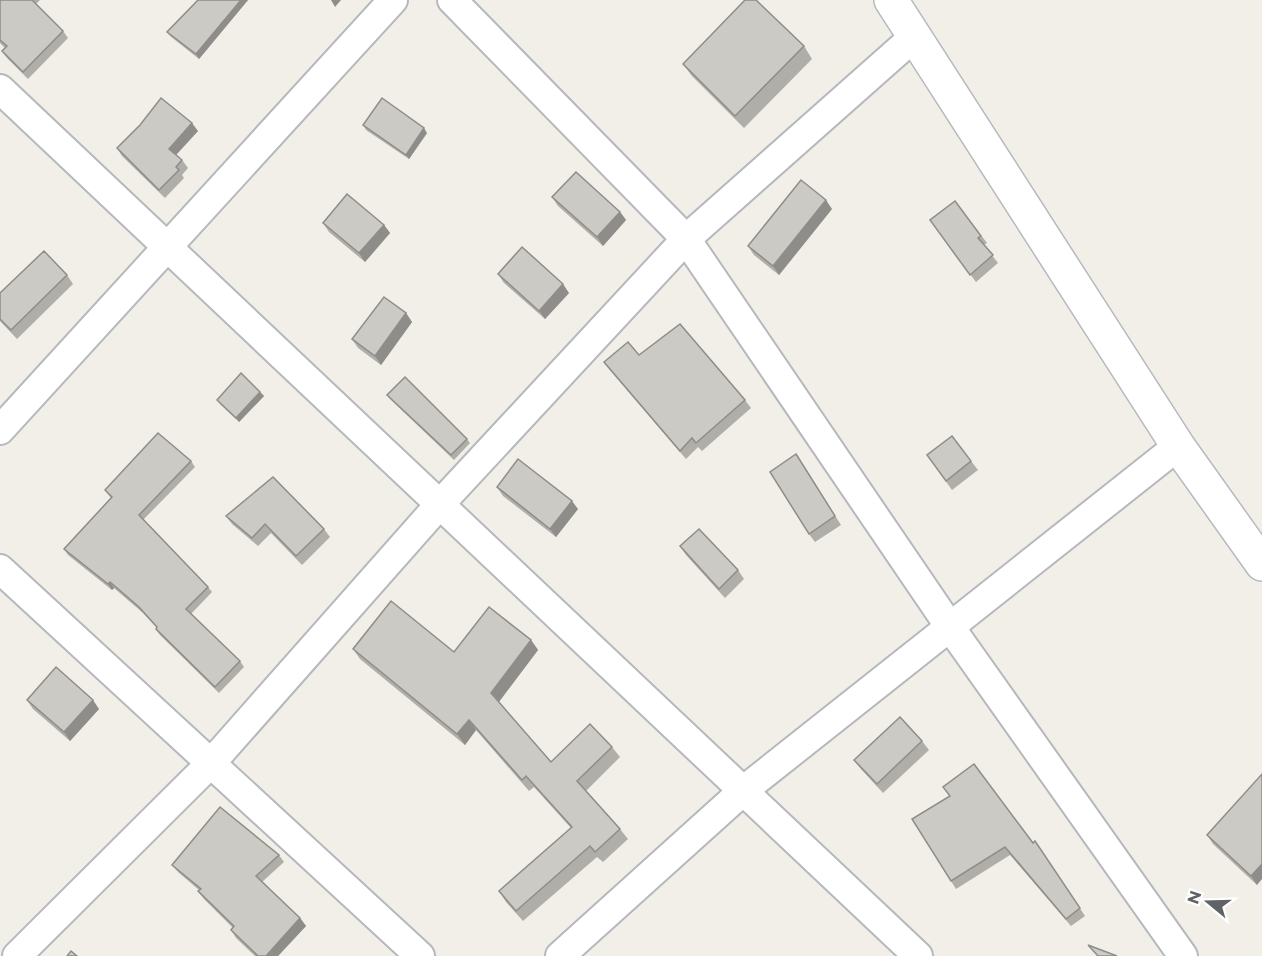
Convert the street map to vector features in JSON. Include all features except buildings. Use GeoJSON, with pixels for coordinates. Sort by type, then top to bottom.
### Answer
{"type":"FeatureCollection","features":[{"type":"Feature","properties":{"kind":"street"},"geometry":{"type":"LineString","coordinates":[[0,430],[393,0]]}},
{"type":"Feature","properties":{"kind":"street"},"geometry":{"type":"LineString","coordinates":[[452,0],[687,239],[950,627],[1183,956]]}},
{"type":"Feature","properties":{"kind":"street"},"geometry":{"type":"LineString","coordinates":[[891,0],[1178,446],[1262,564]]}},
{"type":"Feature","properties":{"kind":"street"},"geometry":{"type":"LineString","coordinates":[[17,956],[212,762],[440,504],[687,239],[915,36]]}},
{"type":"Feature","properties":{"kind":"street"},"geometry":{"type":"LineString","coordinates":[[0,89],[918,956]]}},
{"type":"Feature","properties":{"kind":"street"},"geometry":{"type":"LineString","coordinates":[[560,956],[744,790],[1178,446]]}},
{"type":"Feature","properties":{"kind":"street"},"geometry":{"type":"LineString","coordinates":[[0,569],[420,956]]}}]}
